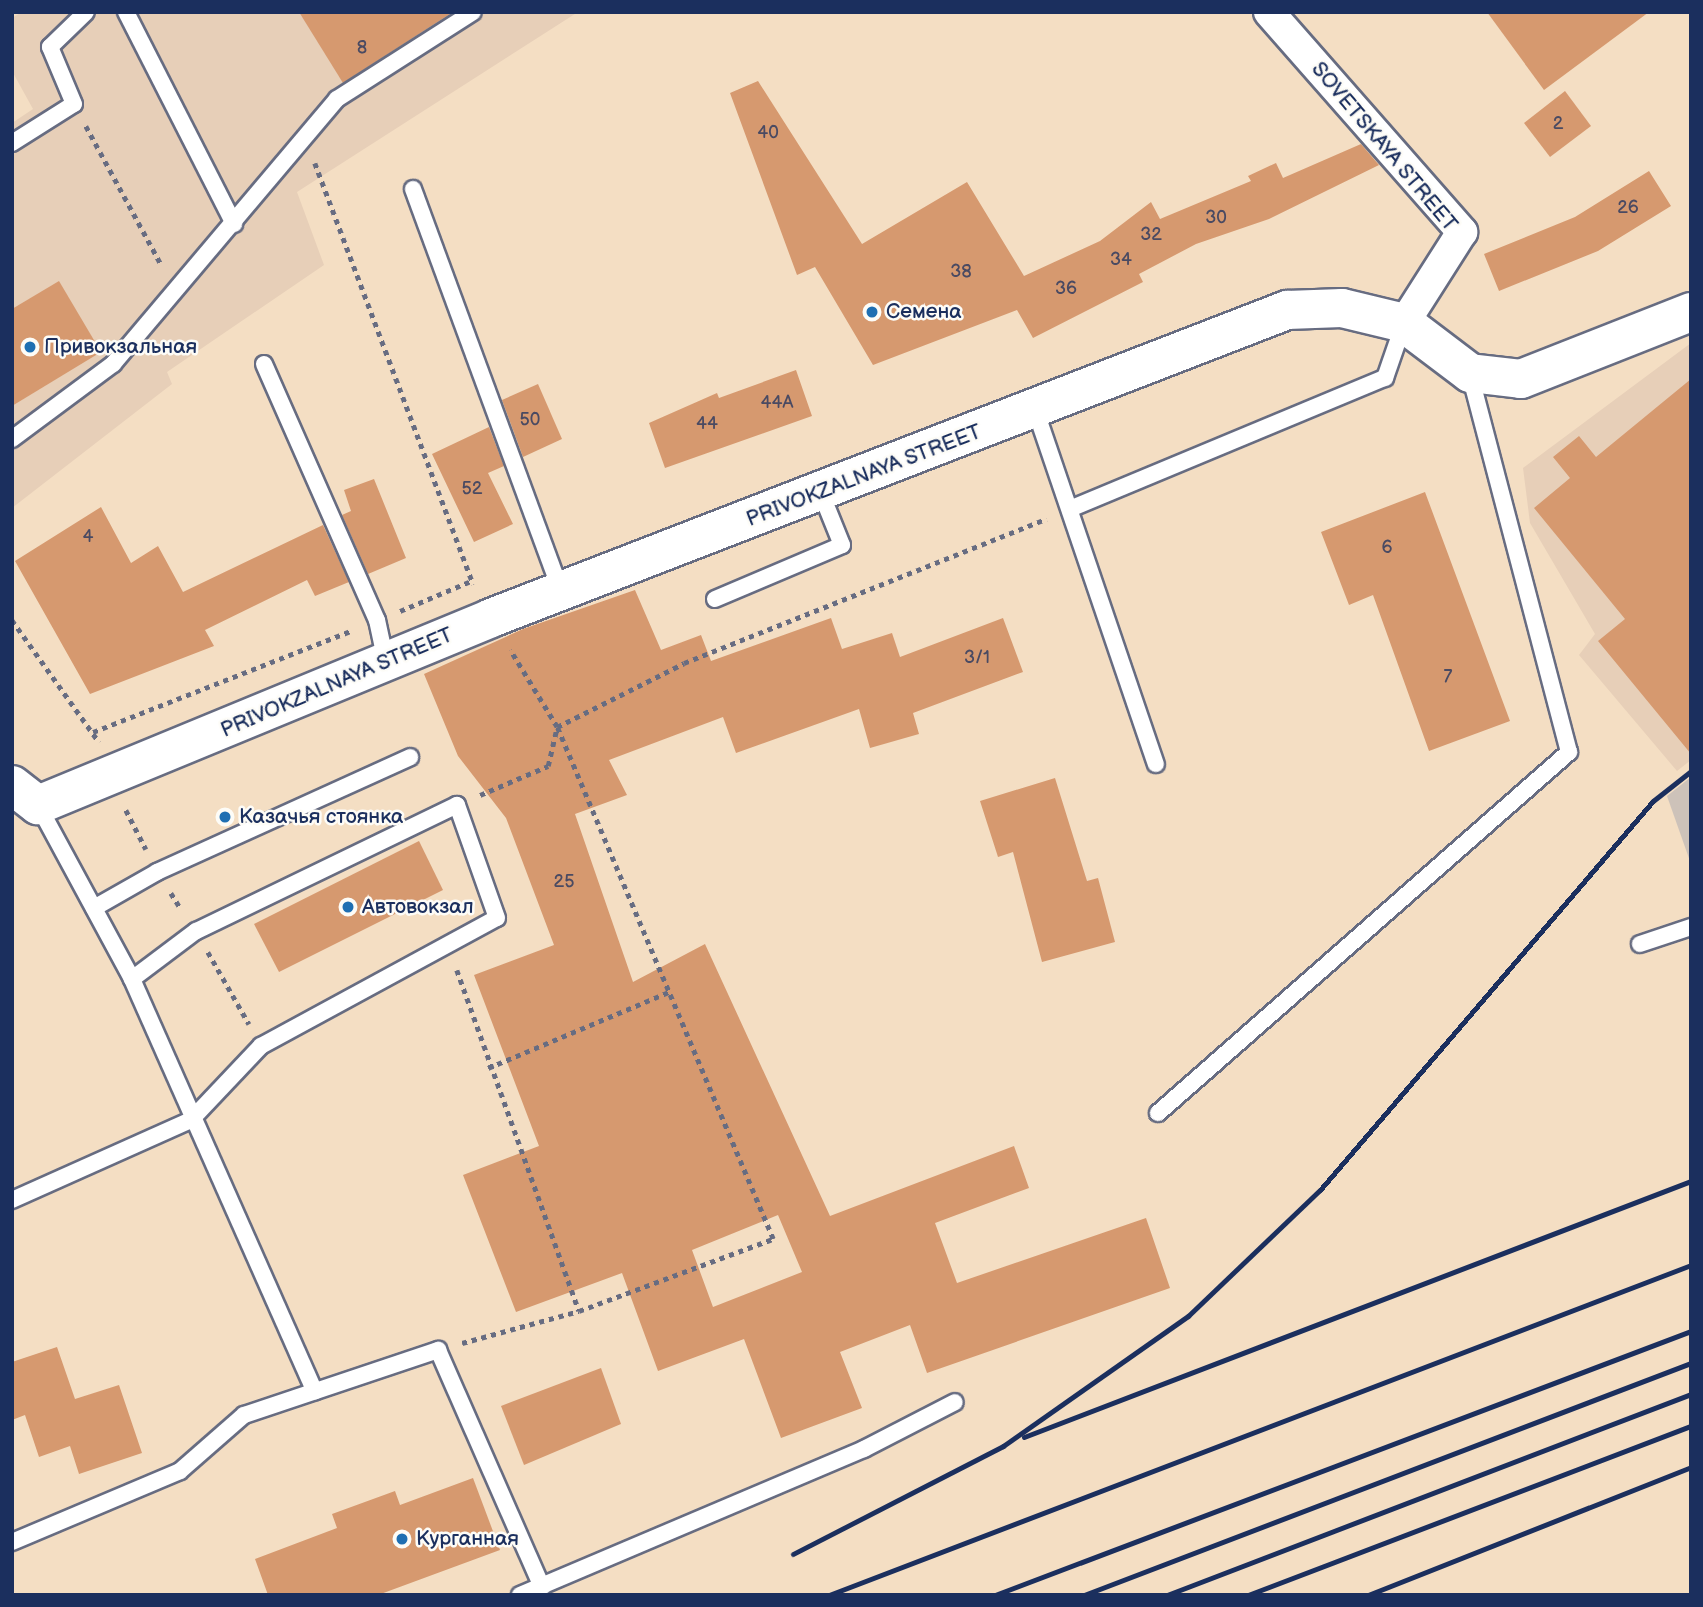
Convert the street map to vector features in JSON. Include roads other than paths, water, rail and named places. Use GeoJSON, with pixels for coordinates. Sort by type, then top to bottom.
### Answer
{"type":"FeatureCollection","features":[{"type":"Feature","properties":{"kind":"street","name":"SOVETSKAYA STREET"},"geometry":{"type":"LineString","coordinates":[[1269,12],[1462,232],[1404,323]]}},
{"type":"Feature","properties":{"kind":"street","name":"PRIVOKZALNAYA STREET"},"geometry":{"type":"LineString","coordinates":[[25,795],[118,775],[491,618],[563,594],[1287,310],[1342,308],[1404,323],[1470,373]]}},
{"type":"Feature","properties":{"kind":"street"},"geometry":{"type":"LineString","coordinates":[[1470,373],[1521,379],[1691,312]]}},
{"type":"Feature","properties":{"kind":"lane"},"geometry":{"type":"LineString","coordinates":[[12,143],[74,104],[50,47],[86,12]]}},
{"type":"Feature","properties":{"kind":"lane"},"geometry":{"type":"LineString","coordinates":[[126,12],[234,224]]}},
{"type":"Feature","properties":{"kind":"lane"},"geometry":{"type":"LineString","coordinates":[[12,439],[113,364],[306,139],[337,99],[473,12]]}},
{"type":"Feature","properties":{"kind":"lane"},"geometry":{"type":"LineString","coordinates":[[413,189],[563,594]]}},
{"type":"Feature","properties":{"kind":"lane"},"geometry":{"type":"LineString","coordinates":[[1072,508],[1385,378],[1404,323]]}},
{"type":"Feature","properties":{"kind":"lane"},"geometry":{"type":"LineString","coordinates":[[264,364],[377,620],[386,662]]}},
{"type":"Feature","properties":{"kind":"lane"},"geometry":{"type":"LineString","coordinates":[[1158,1113],[1569,752],[1470,373]]}},
{"type":"Feature","properties":{"kind":"lane"},"geometry":{"type":"LineString","coordinates":[[1035,409],[1072,508],[1156,764]]}},
{"type":"Feature","properties":{"kind":"lane"},"geometry":{"type":"LineString","coordinates":[[715,599],[842,545],[821,493]]}},
{"type":"Feature","properties":{"kind":"lane"},"geometry":{"type":"LineString","coordinates":[[94,908],[157,872],[410,757]]}},
{"type":"Feature","properties":{"kind":"lane"},"geometry":{"type":"LineString","coordinates":[[25,795],[94,908],[132,979],[191,1121],[315,1391]]}},
{"type":"Feature","properties":{"kind":"lane"},"geometry":{"type":"LineString","coordinates":[[12,1200],[191,1121],[261,1046],[450,949],[498,918],[457,804],[196,931],[132,979]]}},
{"type":"Feature","properties":{"kind":"lane"},"geometry":{"type":"LineString","coordinates":[[1640,944],[1691,927]]}},
{"type":"Feature","properties":{"kind":"lane"},"geometry":{"type":"LineString","coordinates":[[12,1542],[180,1471],[244,1415],[438,1350],[542,1587]]}},
{"type":"Feature","properties":{"kind":"lane"},"geometry":{"type":"LineString","coordinates":[[520,1595],[864,1449],[955,1402]]}},
{"type":"Feature","properties":{"kind":"railway"},"geometry":{"type":"LineString","coordinates":[[793,1554],[1003,1446],[1188,1316],[1320,1190],[1653,801],[1691,771]]}},
{"type":"Feature","properties":{"kind":"railway"},"geometry":{"type":"LineString","coordinates":[[1024,1437],[1691,1181]]}},
{"type":"Feature","properties":{"kind":"railway"},"geometry":{"type":"LineString","coordinates":[[829,1595],[1691,1265]]}},
{"type":"Feature","properties":{"kind":"railway"},"geometry":{"type":"LineString","coordinates":[[995,1595],[1691,1331]]}},
{"type":"Feature","properties":{"kind":"railway"},"geometry":{"type":"LineString","coordinates":[[1084,1595],[1691,1363]]}},
{"type":"Feature","properties":{"kind":"railway"},"geometry":{"type":"LineString","coordinates":[[1167,1595],[1691,1394]]}},
{"type":"Feature","properties":{"kind":"railway"},"geometry":{"type":"LineString","coordinates":[[1248,1595],[1691,1426]]}},
{"type":"Feature","properties":{"kind":"railway"},"geometry":{"type":"LineString","coordinates":[[1368,1595],[1691,1467]]}},
{"type":"Feature","properties":{"kind":"place","name":"Семена"},"geometry":{"type":"Point","coordinates":[872,312]}},
{"type":"Feature","properties":{"kind":"place","name":"Привокзальная"},"geometry":{"type":"Point","coordinates":[30,347]}},
{"type":"Feature","properties":{"kind":"place","name":"Казачья стоянка"},"geometry":{"type":"Point","coordinates":[225,817]}},
{"type":"Feature","properties":{"kind":"place","name":"Автовокзал"},"geometry":{"type":"Point","coordinates":[348,907]}},
{"type":"Feature","properties":{"kind":"place","name":"Курганная"},"geometry":{"type":"Point","coordinates":[402,1539]}}]}
